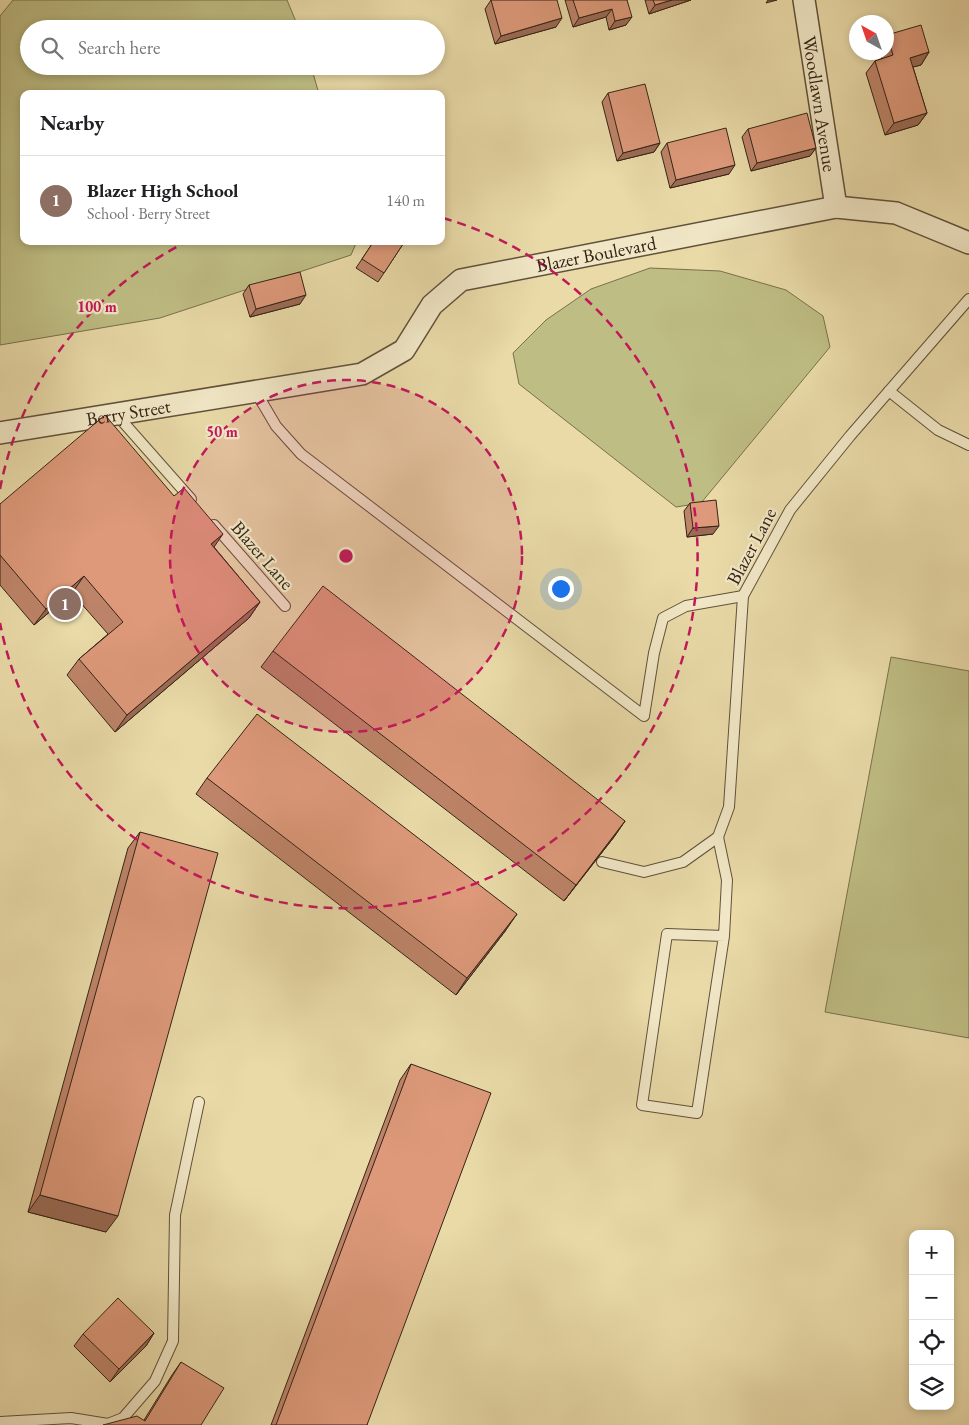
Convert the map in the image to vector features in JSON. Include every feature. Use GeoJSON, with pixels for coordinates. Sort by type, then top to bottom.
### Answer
{"type":"FeatureCollection","features":[{"type":"Feature","properties":{"kind":"street","name":"Woodlawn Avenue"},"geometry":{"type":"LineString","coordinates":[[804,0],[836,206]]}},
{"type":"Feature","properties":{"kind":"street","name":"Blazer Boulevard"},"geometry":{"type":"LineString","coordinates":[[256,392],[362,374],[404,350],[432,305],[461,280],[836,206],[896,213],[969,243]]}},
{"type":"Feature","properties":{"kind":"street","name":"Berry Street"},"geometry":{"type":"LineString","coordinates":[[0,433],[256,392]]}},
{"type":"Feature","properties":{"kind":"lane","name":"Blazer Lane"},"geometry":{"type":"LineString","coordinates":[[718,837],[728,807],[743,596],[790,510],[969,299]]}},
{"type":"Feature","properties":{"kind":"lane"},"geometry":{"type":"LineString","coordinates":[[889,391],[938,430],[969,445]]}},
{"type":"Feature","properties":{"kind":"lane"},"geometry":{"type":"LineString","coordinates":[[256,392],[276,426],[301,454],[644,716],[654,653],[663,618],[686,606],[743,596]]}},
{"type":"Feature","properties":{"kind":"lane","name":"Blazer Lane"},"geometry":{"type":"LineString","coordinates":[[116,413],[285,606]]}},
{"type":"Feature","properties":{"kind":"lane"},"geometry":{"type":"LineString","coordinates":[[602,862],[644,872],[683,862],[718,837],[728,880],[724,936],[697,1113],[642,1105],[667,934],[724,936]]}},
{"type":"Feature","properties":{"kind":"lane"},"geometry":{"type":"LineString","coordinates":[[0,1422],[71,1418],[108,1424],[123,1418],[154,1381],[173,1341],[175,1215],[199,1102]]}},
{"type":"Feature","properties":{"kind":"shaded area"},"geometry":{"type":"Polygon","coordinates":[[[13,0],[287,0],[295,20],[20,20],[20,75],[314,75],[318,90],[20,90],[20,245],[355,245],[351,255],[160,318],[0,345],[0,16],[13,0]]]}},
{"type":"Feature","properties":{"kind":"shaded area"},"geometry":{"type":"Polygon","coordinates":[[[650,268],[720,271],[786,290],[823,316],[830,347],[701,503],[676,507],[519,384],[513,353],[546,320],[591,289],[650,268]]]}},
{"type":"Feature","properties":{"kind":"shaded area"},"geometry":{"type":"Polygon","coordinates":[[[891,657],[969,671],[969,1038],[825,1012],[891,657]]]}},
{"type":"Feature","properties":{"kind":"building"},"geometry":{"type":"Polygon","coordinates":[[[491,0],[557,0],[562,18],[501,36],[491,0]]]}},
{"type":"Feature","properties":{"kind":"building"},"geometry":{"type":"Polygon","coordinates":[[[573,0],[627,0],[632,17],[615,21],[612,9],[579,18],[573,0]]]}},
{"type":"Feature","properties":{"kind":"building"},"geometry":{"type":"Polygon","coordinates":[[[653,0],[672,0],[655,5],[653,0]]]}},
{"type":"Feature","properties":{"kind":"building"},"geometry":{"type":"Polygon","coordinates":[[[921,25],[929,52],[910,58],[927,113],[894,123],[875,61],[894,60],[894,33],[921,25]]]}},
{"type":"Feature","properties":{"kind":"building"},"geometry":{"type":"Polygon","coordinates":[[[645,84],[660,143],[623,153],[608,93],[645,84]]]}},
{"type":"Feature","properties":{"kind":"building"},"geometry":{"type":"Polygon","coordinates":[[[807,113],[816,148],[757,163],[748,129],[807,113]]]}},
{"type":"Feature","properties":{"kind":"building"},"geometry":{"type":"Polygon","coordinates":[[[726,128],[735,165],[676,180],[667,143],[726,128]]]}},
{"type":"Feature","properties":{"kind":"building"},"geometry":{"type":"Polygon","coordinates":[[[371,245],[402,245],[384,273],[362,259],[371,245]]]}},
{"type":"Feature","properties":{"kind":"building"},"geometry":{"type":"Polygon","coordinates":[[[300,272],[306,295],[256,309],[249,285],[300,272]]]}},
{"type":"Feature","properties":{"kind":"building"},"geometry":{"type":"Polygon","coordinates":[[[105,415],[174,496],[184,488],[223,534],[211,544],[260,602],[127,715],[79,659],[123,622],[84,576],[46,609],[0,555],[0,504],[105,415]]]}},
{"type":"Feature","properties":{"kind":"building"},"geometry":{"type":"Polygon","coordinates":[[[716,500],[719,526],[693,528],[690,503],[716,500]]]}},
{"type":"Feature","properties":{"kind":"building"},"geometry":{"type":"Polygon","coordinates":[[[323,586],[625,821],[576,885],[273,651],[323,586]]]}},
{"type":"Feature","properties":{"kind":"building"},"geometry":{"type":"Polygon","coordinates":[[[257,714],[517,914],[467,978],[207,778],[257,714]]]}},
{"type":"Feature","properties":{"kind":"building"},"geometry":{"type":"Polygon","coordinates":[[[140,832],[218,853],[118,1216],[40,1195],[140,832]]]}},
{"type":"Feature","properties":{"kind":"building"},"geometry":{"type":"Polygon","coordinates":[[[411,1064],[491,1093],[367,1425],[276,1425],[411,1064]]]}},
{"type":"Feature","properties":{"kind":"building"},"geometry":{"type":"Polygon","coordinates":[[[118,1298],[154,1333],[119,1369],[83,1334],[118,1298]]]}},
{"type":"Feature","properties":{"kind":"building"},"geometry":{"type":"Polygon","coordinates":[[[181,1362],[224,1388],[201,1425],[103,1425],[137,1416],[145,1421],[181,1362]]]}},
{"type":"Feature","properties":{"kind":"place","name":"Blazer High School"},"geometry":{"type":"Point","coordinates":[65,604]}}]}
